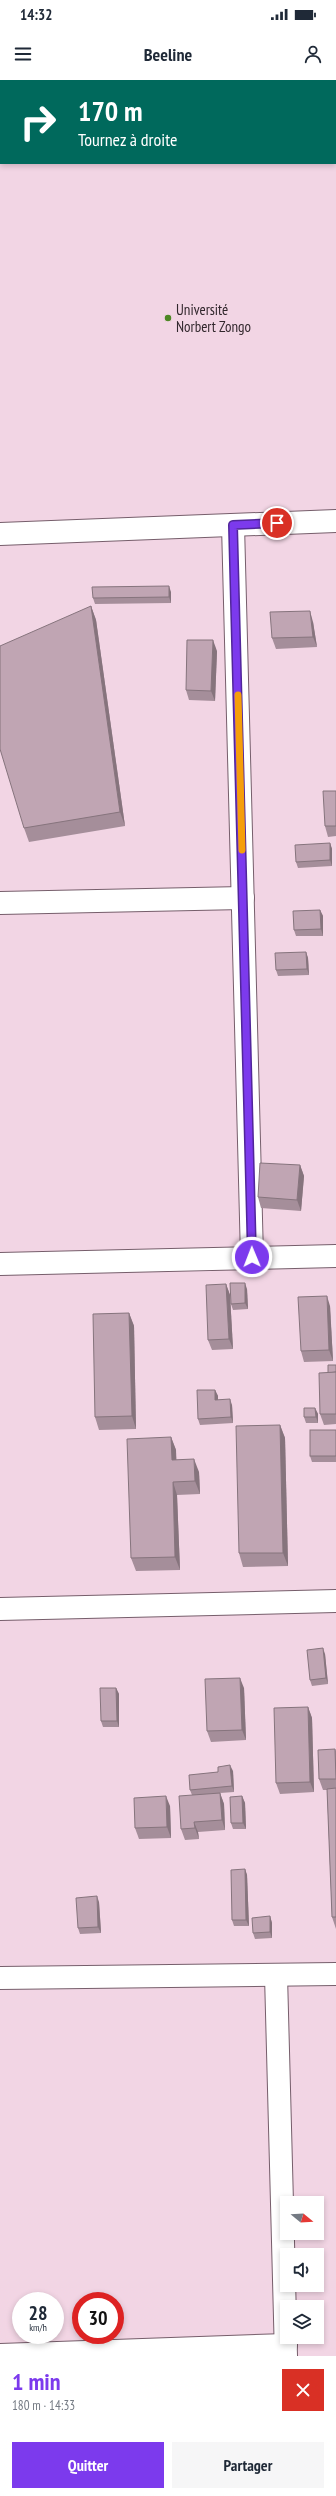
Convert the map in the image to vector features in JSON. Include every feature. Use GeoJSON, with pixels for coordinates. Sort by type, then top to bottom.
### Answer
{"type":"FeatureCollection","features":[{"type":"Feature","properties":{"kind":"street"},"geometry":{"type":"LineString","coordinates":[[0,534],[336,522]]}},
{"type":"Feature","properties":{"kind":"street"},"geometry":{"type":"LineString","coordinates":[[233,525],[252,1257]]}},
{"type":"Feature","properties":{"kind":"street"},"geometry":{"type":"LineString","coordinates":[[0,904],[243,898]]}},
{"type":"Feature","properties":{"kind":"street"},"geometry":{"type":"LineString","coordinates":[[0,1264],[336,1256]]}},
{"type":"Feature","properties":{"kind":"street"},"geometry":{"type":"LineString","coordinates":[[0,1609],[336,1601]]}},
{"type":"Feature","properties":{"kind":"street"},"geometry":{"type":"LineString","coordinates":[[0,1978],[336,1974]]}},
{"type":"Feature","properties":{"kind":"street"},"geometry":{"type":"LineString","coordinates":[[0,2355],[286,2351],[276,1975]]}},
{"type":"Feature","properties":{"kind":"building"},"geometry":{"type":"Polygon","coordinates":[[[169,586],[169,597],[93,598],[92,587],[169,586]]]}},
{"type":"Feature","properties":{"kind":"building"},"geometry":{"type":"Polygon","coordinates":[[[91,606],[120,812],[24,828],[0,749],[0,646],[91,606]]]}},
{"type":"Feature","properties":{"kind":"building"},"geometry":{"type":"Polygon","coordinates":[[[310,611],[313,637],[272,638],[270,612],[310,611]]]}},
{"type":"Feature","properties":{"kind":"building"},"geometry":{"type":"Polygon","coordinates":[[[187,640],[213,640],[211,691],[186,690],[187,640]]]}},
{"type":"Feature","properties":{"kind":"building"},"geometry":{"type":"Polygon","coordinates":[[[323,791],[336,791],[336,826],[325,826],[323,791]]]}},
{"type":"Feature","properties":{"kind":"building"},"geometry":{"type":"Polygon","coordinates":[[[330,843],[330,860],[296,862],[295,845],[330,843]]]}},
{"type":"Feature","properties":{"kind":"building"},"geometry":{"type":"Polygon","coordinates":[[[320,910],[321,929],[294,930],[293,911],[320,910]]]}},
{"type":"Feature","properties":{"kind":"building"},"geometry":{"type":"Polygon","coordinates":[[[306,952],[307,969],[276,970],[275,953],[306,952]]]}},
{"type":"Feature","properties":{"kind":"building"},"geometry":{"type":"Polygon","coordinates":[[[260,1163],[300,1165],[297,1200],[258,1197],[260,1163]]]}},
{"type":"Feature","properties":{"kind":"building"},"geometry":{"type":"Polygon","coordinates":[[[230,1283],[245,1283],[245,1303],[231,1304],[230,1283]]]}},
{"type":"Feature","properties":{"kind":"building"},"geometry":{"type":"Polygon","coordinates":[[[226,1284],[229,1339],[208,1340],[206,1285],[226,1284]]]}},
{"type":"Feature","properties":{"kind":"building"},"geometry":{"type":"Polygon","coordinates":[[[327,1296],[329,1350],[301,1351],[298,1297],[327,1296]]]}},
{"type":"Feature","properties":{"kind":"building"},"geometry":{"type":"Polygon","coordinates":[[[129,1313],[132,1416],[95,1417],[93,1314],[129,1313]]]}},
{"type":"Feature","properties":{"kind":"building"},"geometry":{"type":"Polygon","coordinates":[[[328,1365],[336,1365],[336,1372],[328,1373],[328,1365]]]}},
{"type":"Feature","properties":{"kind":"building"},"geometry":{"type":"Polygon","coordinates":[[[336,1372],[336,1414],[320,1414],[319,1373],[336,1372]]]}},
{"type":"Feature","properties":{"kind":"building"},"geometry":{"type":"Polygon","coordinates":[[[197,1390],[215,1390],[215,1400],[230,1399],[231,1417],[198,1419],[197,1390]]]}},
{"type":"Feature","properties":{"kind":"building"},"geometry":{"type":"Polygon","coordinates":[[[304,1408],[315,1408],[316,1417],[304,1417],[304,1408]]]}},
{"type":"Feature","properties":{"kind":"building"},"geometry":{"type":"Polygon","coordinates":[[[280,1425],[283,1553],[239,1553],[236,1426],[280,1425]]]}},
{"type":"Feature","properties":{"kind":"building"},"geometry":{"type":"Polygon","coordinates":[[[310,1430],[336,1430],[336,1456],[310,1456],[310,1430]]]}},
{"type":"Feature","properties":{"kind":"building"},"geometry":{"type":"Polygon","coordinates":[[[171,1437],[172,1460],[194,1459],[195,1481],[173,1482],[175,1557],[131,1558],[127,1439],[171,1437]]]}},
{"type":"Feature","properties":{"kind":"building"},"geometry":{"type":"Polygon","coordinates":[[[323,1648],[326,1678],[310,1680],[307,1650],[323,1648]]]}},
{"type":"Feature","properties":{"kind":"building"},"geometry":{"type":"Polygon","coordinates":[[[240,1678],[242,1730],[207,1731],[205,1679],[240,1678]]]}},
{"type":"Feature","properties":{"kind":"building"},"geometry":{"type":"Polygon","coordinates":[[[100,1688],[116,1688],[117,1721],[101,1721],[100,1688]]]}},
{"type":"Feature","properties":{"kind":"building"},"geometry":{"type":"Polygon","coordinates":[[[308,1707],[310,1782],[276,1783],[274,1708],[308,1707]]]}},
{"type":"Feature","properties":{"kind":"building"},"geometry":{"type":"Polygon","coordinates":[[[335,1749],[336,1779],[319,1779],[318,1750],[335,1749]]]}},
{"type":"Feature","properties":{"kind":"building"},"geometry":{"type":"Polygon","coordinates":[[[230,1765],[232,1786],[190,1790],[189,1775],[218,1772],[218,1767],[230,1765]]]}},
{"type":"Feature","properties":{"kind":"building"},"geometry":{"type":"Polygon","coordinates":[[[336,1788],[336,1917],[332,1917],[327,1789],[336,1788]]]}},
{"type":"Feature","properties":{"kind":"building"},"geometry":{"type":"Polygon","coordinates":[[[220,1793],[222,1820],[194,1822],[195,1828],[181,1829],[179,1796],[220,1793]]]}},
{"type":"Feature","properties":{"kind":"building"},"geometry":{"type":"Polygon","coordinates":[[[166,1796],[167,1827],[135,1828],[134,1798],[166,1796]]]}},
{"type":"Feature","properties":{"kind":"building"},"geometry":{"type":"Polygon","coordinates":[[[242,1796],[243,1823],[231,1823],[230,1797],[242,1796]]]}},
{"type":"Feature","properties":{"kind":"building"},"geometry":{"type":"Polygon","coordinates":[[[245,1869],[246,1920],[232,1920],[231,1870],[245,1869]]]}},
{"type":"Feature","properties":{"kind":"building"},"geometry":{"type":"Polygon","coordinates":[[[97,1896],[98,1927],[78,1928],[76,1898],[97,1896]]]}},
{"type":"Feature","properties":{"kind":"building"},"geometry":{"type":"Polygon","coordinates":[[[270,1916],[270,1932],[253,1933],[252,1918],[270,1916]]]}},
{"type":"Feature","properties":{"kind":"slow traffic"},"geometry":{"type":"LineString","coordinates":[[238,695],[242,850]]}},
{"type":"Feature","properties":{"kind":"place","name":"Université Norbert Zongo"},"geometry":{"type":"Point","coordinates":[168,318]}},
{"type":"Feature","properties":{"kind":"route"},"geometry":{"type":"LineString","coordinates":[[252,1257],[233,525],[277,523]]}}]}
